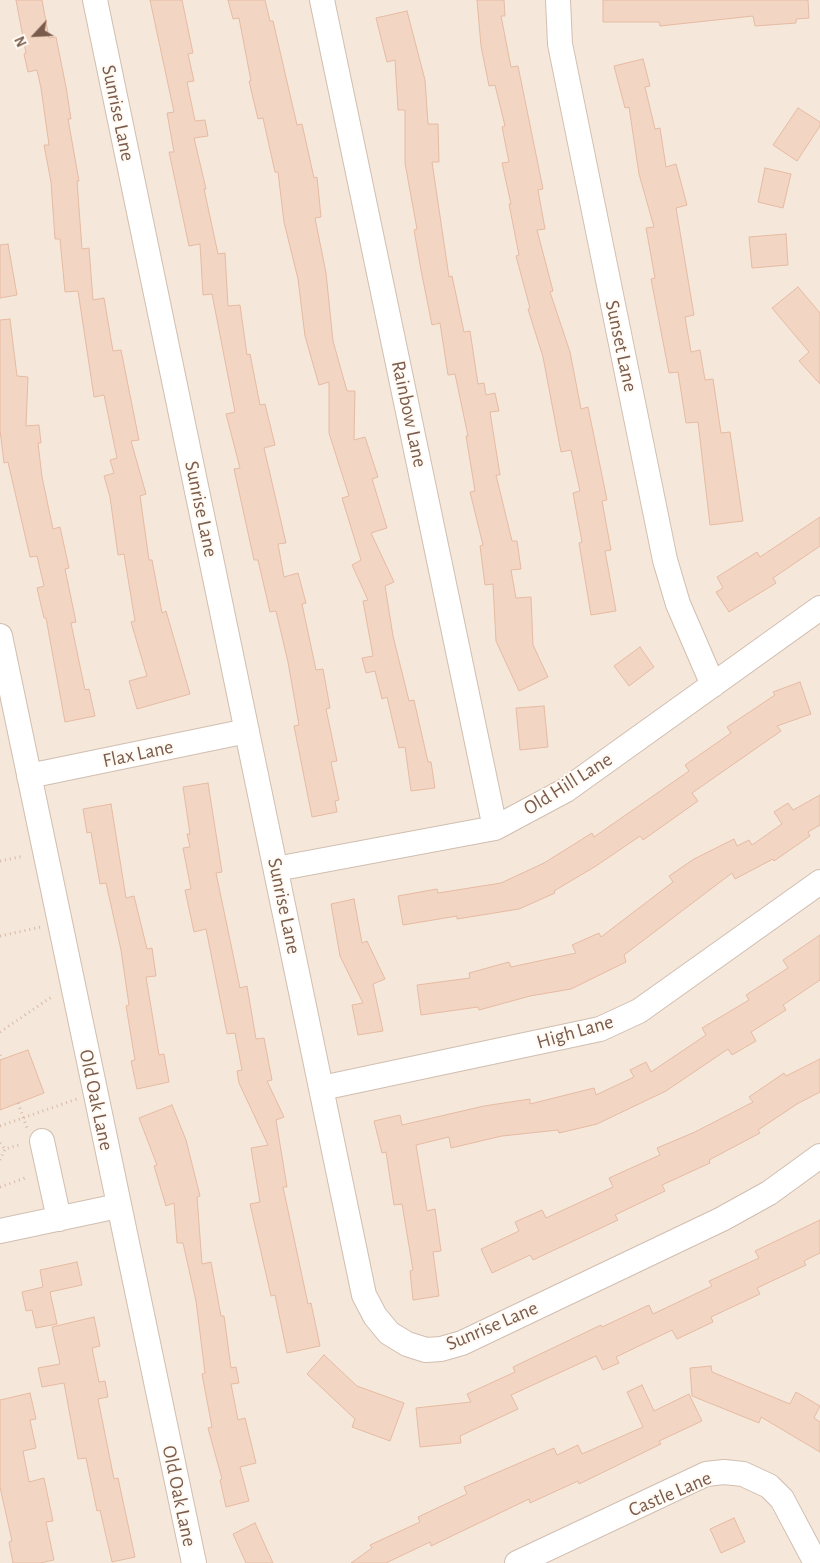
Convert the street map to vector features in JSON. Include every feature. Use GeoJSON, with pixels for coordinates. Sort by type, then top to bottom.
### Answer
{"type":"FeatureCollection","features":[{"type":"Feature","properties":{"kind":"street","name":"Sunrise Lane"},"geometry":{"type":"LineString","coordinates":[[94,0],[364,1295],[375,1316],[389,1333],[407,1344],[426,1350],[441,1349],[462,1343],[722,1219],[769,1193],[820,1156]]}},
{"type":"Feature","properties":{"kind":"street","name":"Rainbow Lane"},"geometry":{"type":"LineString","coordinates":[[322,0],[495,828]]}},
{"type":"Feature","properties":{"kind":"street","name":"Sunset Lane"},"geometry":{"type":"LineString","coordinates":[[558,0],[560,44],[665,560],[678,604],[714,685]]}},
{"type":"Feature","properties":{"kind":"street","name":"Old Hill Lane"},"geometry":{"type":"LineString","coordinates":[[276,870],[495,828],[566,790],[820,608]]}},
{"type":"Feature","properties":{"kind":"street","name":"Old Oak Lane"},"geometry":{"type":"LineString","coordinates":[[0,636],[194,1563]]}},
{"type":"Feature","properties":{"kind":"street","name":"Flax Lane"},"geometry":{"type":"LineString","coordinates":[[30,776],[247,731]]}},
{"type":"Feature","properties":{"kind":"street","name":"High Lane"},"geometry":{"type":"LineString","coordinates":[[322,1088],[600,1029],[639,1011],[820,882]]}},
{"type":"Feature","properties":{"kind":"street"},"geometry":{"type":"LineString","coordinates":[[37,1142],[50,1177],[59,1219]]}},
{"type":"Feature","properties":{"kind":"street"},"geometry":{"type":"LineString","coordinates":[[0,1231],[118,1206]]}},
{"type":"Feature","properties":{"kind":"street","name":"Castle Lane"},"geometry":{"type":"LineString","coordinates":[[517,1563],[561,1554],[706,1474],[724,1472],[743,1474],[769,1486],[782,1499],[816,1563]]}},
{"type":"Feature","properties":{"kind":"path"},"geometry":{"type":"LineString","coordinates":[[0,936],[60,923]]}},
{"type":"Feature","properties":{"kind":"path"},"geometry":{"type":"LineString","coordinates":[[0,1032],[72,983]]}},
{"type":"Feature","properties":{"kind":"path"},"geometry":{"type":"LineString","coordinates":[[0,1055],[2,1060]]}},
{"type":"Feature","properties":{"kind":"path"},"geometry":{"type":"LineString","coordinates":[[0,1126],[95,1093]]}},
{"type":"Feature","properties":{"kind":"path"},"geometry":{"type":"LineString","coordinates":[[5,1149],[37,1142],[18,1103]]}},
{"type":"Feature","properties":{"kind":"path"},"geometry":{"type":"LineString","coordinates":[[0,1143],[5,1149]]}},
{"type":"Feature","properties":{"kind":"path"},"geometry":{"type":"LineString","coordinates":[[0,1160],[5,1149]]}},
{"type":"Feature","properties":{"kind":"path"},"geometry":{"type":"LineString","coordinates":[[0,1187],[29,1177],[50,1177]]}},
{"type":"Feature","properties":{"kind":"shaded area"},"geometry":{"type":"Polygon","coordinates":[[[0,0],[820,0],[820,1563],[0,1563],[0,0]]]}},
{"type":"Feature","properties":{"kind":"building"},"geometry":{"type":"Polygon","coordinates":[[[16,0],[42,0],[49,38],[56,37],[66,87],[71,119],[68,119],[79,181],[77,181],[82,249],[89,248],[93,300],[104,298],[113,351],[121,350],[139,440],[131,441],[146,494],[140,496],[149,560],[152,560],[162,613],[166,611],[190,694],[137,709],[129,681],[147,676],[131,622],[135,621],[124,554],[118,555],[110,497],[104,476],[114,473],[110,460],[117,458],[104,395],[94,397],[78,291],[65,292],[60,239],[55,239],[51,182],[44,145],[49,145],[41,88],[37,70],[28,72],[16,0]]]}},
{"type":"Feature","properties":{"kind":"building"},"geometry":{"type":"Polygon","coordinates":[[[150,0],[182,0],[193,53],[188,54],[194,81],[187,82],[195,121],[205,120],[208,136],[194,138],[218,254],[225,253],[228,306],[240,305],[247,355],[250,354],[260,405],[265,404],[275,445],[264,448],[286,543],[278,544],[284,577],[298,573],[306,603],[302,604],[316,670],[323,669],[330,708],[326,709],[337,761],[331,762],[339,800],[335,801],[337,812],[312,817],[294,726],[299,725],[288,662],[276,611],[270,612],[258,560],[254,560],[234,469],[240,468],[226,414],[235,412],[212,294],[203,295],[200,244],[189,246],[169,152],[174,152],[167,113],[174,112],[150,0]]]}},
{"type":"Feature","properties":{"kind":"building"},"geometry":{"type":"Polygon","coordinates":[[[228,0],[265,0],[270,21],[273,21],[297,125],[302,124],[314,178],[317,177],[321,217],[315,218],[326,273],[333,341],[347,391],[355,391],[354,440],[365,437],[378,477],[372,479],[387,528],[371,533],[394,582],[385,586],[393,636],[409,701],[414,700],[428,762],[431,762],[435,788],[411,791],[405,747],[399,748],[387,697],[382,699],[375,671],[366,673],[362,658],[373,656],[363,601],[368,600],[352,565],[361,560],[342,498],[349,496],[329,433],[329,382],[319,385],[305,336],[298,279],[284,222],[278,172],[275,172],[263,118],[258,119],[249,81],[251,81],[239,18],[233,19],[228,0]]]}},
{"type":"Feature","properties":{"kind":"building"},"geometry":{"type":"Polygon","coordinates":[[[477,0],[504,0],[505,16],[501,16],[511,67],[518,66],[543,189],[538,190],[545,229],[537,230],[553,291],[550,292],[570,352],[581,409],[588,407],[607,500],[602,501],[611,550],[605,551],[616,611],[591,615],[579,543],[582,542],[573,493],[580,491],[571,450],[561,452],[543,357],[528,309],[530,308],[516,256],[519,255],[502,163],[509,162],[502,127],[505,126],[495,85],[489,86],[481,46],[477,0]]]}},
{"type":"Feature","properties":{"kind":"building"},"geometry":{"type":"Polygon","coordinates":[[[603,0],[808,0],[809,18],[796,19],[796,23],[755,26],[753,16],[660,26],[659,22],[603,22],[603,0]]]}},
{"type":"Feature","properties":{"kind":"building"},"geometry":{"type":"Polygon","coordinates":[[[407,11],[425,80],[428,124],[438,124],[439,162],[432,162],[449,277],[452,276],[464,332],[470,331],[478,384],[484,383],[486,395],[495,393],[499,411],[490,412],[500,475],[496,475],[512,541],[517,541],[521,569],[511,570],[516,598],[531,597],[533,645],[548,677],[519,691],[496,641],[493,584],[485,585],[480,546],[483,545],[470,492],[475,491],[466,436],[468,436],[455,374],[448,375],[440,323],[432,325],[414,230],[417,229],[405,163],[405,110],[398,110],[395,60],[387,62],[376,18],[407,11]]]}},
{"type":"Feature","properties":{"kind":"building"},"geometry":{"type":"Polygon","coordinates":[[[643,59],[650,86],[645,87],[655,129],[660,128],[666,167],[676,164],[687,205],[676,208],[694,315],[685,317],[691,352],[700,350],[705,380],[713,379],[721,433],[730,432],[743,521],[710,525],[698,422],[686,423],[678,372],[669,373],[651,279],[655,278],[646,228],[654,227],[639,174],[629,107],[625,108],[614,66],[643,59]]]}},
{"type":"Feature","properties":{"kind":"building"},"geometry":{"type":"Polygon","coordinates":[[[798,108],[820,122],[820,126],[797,161],[773,145],[798,108]]]}},
{"type":"Feature","properties":{"kind":"building"},"geometry":{"type":"Polygon","coordinates":[[[765,168],[791,174],[783,208],[758,202],[765,168]]]}},
{"type":"Feature","properties":{"kind":"building"},"geometry":{"type":"Polygon","coordinates":[[[786,234],[788,265],[752,268],[749,237],[786,234]]]}},
{"type":"Feature","properties":{"kind":"building"},"geometry":{"type":"Polygon","coordinates":[[[8,244],[17,295],[0,298],[0,245],[8,244]]]}},
{"type":"Feature","properties":{"kind":"building"},"geometry":{"type":"Polygon","coordinates":[[[798,287],[820,313],[820,384],[799,361],[809,352],[772,308],[798,287]]]}},
{"type":"Feature","properties":{"kind":"building"},"geometry":{"type":"Polygon","coordinates":[[[10,319],[17,376],[28,377],[26,426],[39,425],[41,443],[38,443],[42,477],[53,529],[60,527],[69,568],[65,569],[76,622],[71,623],[85,690],[89,689],[95,716],[65,722],[46,618],[44,618],[37,588],[44,586],[37,556],[30,557],[8,462],[4,463],[0,430],[0,320],[10,319]]]}},
{"type":"Feature","properties":{"kind":"building"},"geometry":{"type":"Polygon","coordinates":[[[820,517],[820,546],[773,578],[776,583],[729,612],[716,592],[723,588],[717,577],[757,552],[760,557],[820,517]]]}},
{"type":"Feature","properties":{"kind":"building"},"geometry":{"type":"Polygon","coordinates":[[[640,647],[654,667],[629,686],[614,666],[640,647]]]}},
{"type":"Feature","properties":{"kind":"building"},"geometry":{"type":"Polygon","coordinates":[[[800,682],[811,714],[777,726],[781,731],[692,793],[698,801],[643,840],[640,836],[596,866],[554,891],[555,893],[519,909],[457,919],[457,916],[403,925],[398,896],[437,889],[438,893],[501,883],[544,863],[592,833],[594,837],[689,771],[685,765],[731,733],[727,727],[775,695],[773,692],[800,682]]]}},
{"type":"Feature","properties":{"kind":"building"},"geometry":{"type":"Polygon","coordinates":[[[544,706],[548,747],[520,750],[516,708],[544,706]]]}},
{"type":"Feature","properties":{"kind":"building"},"geometry":{"type":"Polygon","coordinates":[[[208,783],[222,872],[216,873],[240,988],[247,986],[256,1039],[264,1038],[272,1080],[267,1081],[284,1117],[276,1120],[287,1187],[283,1187],[308,1304],[311,1303],[320,1346],[287,1353],[275,1295],[271,1296],[250,1204],[260,1202],[251,1148],[268,1145],[239,1083],[237,1071],[242,1070],[235,1033],[227,1034],[206,929],[194,932],[185,890],[191,889],[183,848],[190,847],[187,834],[190,834],[183,787],[208,783]]]}},
{"type":"Feature","properties":{"kind":"building"},"geometry":{"type":"Polygon","coordinates":[[[820,795],[820,825],[808,832],[810,836],[774,861],[773,859],[735,879],[732,873],[624,955],[626,962],[571,989],[530,996],[479,1010],[478,1007],[421,1015],[417,985],[470,978],[469,973],[509,962],[511,967],[576,953],[572,945],[599,933],[601,937],[673,882],[669,876],[694,859],[734,839],[737,846],[749,840],[752,845],[782,824],[774,812],[788,803],[793,810],[820,795]]]}},
{"type":"Feature","properties":{"kind":"building"},"geometry":{"type":"Polygon","coordinates":[[[111,804],[126,898],[134,896],[147,949],[152,948],[156,976],[146,977],[159,1055],[164,1054],[169,1082],[137,1089],[131,1061],[135,1060],[126,1006],[129,1005],[121,950],[106,883],[100,884],[91,832],[87,833],[83,809],[111,804]]]}},
{"type":"Feature","properties":{"kind":"building"},"geometry":{"type":"Polygon","coordinates":[[[354,899],[362,943],[367,941],[385,979],[373,984],[383,1031],[358,1035],[352,1005],[363,1003],[340,956],[331,904],[354,899]]]}},
{"type":"Feature","properties":{"kind":"building"},"geometry":{"type":"Polygon","coordinates":[[[820,935],[820,980],[783,1005],[786,1010],[751,1032],[756,1041],[732,1055],[728,1049],[666,1091],[597,1124],[559,1133],[558,1130],[502,1136],[451,1148],[449,1137],[416,1145],[427,1211],[435,1209],[441,1251],[433,1252],[439,1296],[413,1300],[410,1271],[413,1270],[402,1204],[394,1205],[386,1152],[382,1153],[374,1121],[400,1115],[402,1125],[484,1106],[530,1099],[530,1104],[594,1088],[596,1095],[634,1077],[630,1070],[646,1062],[651,1072],[706,1035],[702,1028],[749,1000],[746,995],[788,968],[783,960],[820,935]]]}},
{"type":"Feature","properties":{"kind":"building"},"geometry":{"type":"Polygon","coordinates":[[[28,1050],[44,1093],[0,1110],[0,1060],[28,1050]]]}},
{"type":"Feature","properties":{"kind":"building"},"geometry":{"type":"Polygon","coordinates":[[[820,1059],[820,1092],[797,1104],[758,1130],[760,1133],[709,1160],[710,1163],[662,1185],[665,1191],[615,1215],[618,1220],[533,1260],[530,1255],[492,1273],[481,1249],[519,1231],[515,1222],[542,1210],[546,1218],[613,1187],[609,1178],[660,1155],[657,1148],[695,1132],[753,1102],[749,1097],[784,1073],[786,1076],[820,1059]]]}},
{"type":"Feature","properties":{"kind":"building"},"geometry":{"type":"Polygon","coordinates":[[[172,1105],[186,1140],[200,1196],[197,1197],[202,1264],[211,1262],[221,1316],[224,1316],[231,1368],[236,1367],[239,1383],[231,1384],[238,1420],[245,1418],[256,1463],[240,1467],[249,1501],[226,1507],[220,1480],[222,1479],[208,1428],[212,1427],[202,1374],[205,1373],[196,1301],[183,1243],[177,1243],[174,1203],[166,1206],[154,1166],[157,1165],[139,1118],[172,1105]]]}},
{"type":"Feature","properties":{"kind":"building"},"geometry":{"type":"Polygon","coordinates":[[[820,1220],[820,1253],[804,1261],[806,1265],[757,1288],[760,1294],[711,1317],[713,1322],[677,1339],[672,1330],[616,1357],[619,1363],[603,1370],[596,1356],[511,1395],[518,1409],[460,1436],[461,1443],[420,1447],[416,1408],[471,1402],[467,1394],[515,1372],[513,1367],[601,1325],[602,1327],[649,1305],[653,1314],[712,1286],[709,1281],[759,1258],[755,1251],[820,1220]]]}},
{"type":"Feature","properties":{"kind":"building"},"geometry":{"type":"Polygon","coordinates":[[[77,1262],[82,1285],[50,1292],[57,1324],[36,1328],[32,1310],[26,1311],[22,1292],[43,1287],[40,1270],[77,1262]]]}},
{"type":"Feature","properties":{"kind":"building"},"geometry":{"type":"Polygon","coordinates":[[[94,1317],[100,1346],[92,1348],[99,1382],[105,1381],[108,1397],[98,1399],[114,1479],[118,1478],[135,1557],[112,1562],[100,1510],[97,1511],[86,1458],[78,1459],[64,1383],[42,1387],[38,1368],[60,1364],[52,1327],[94,1317]]]}},
{"type":"Feature","properties":{"kind":"building"},"geometry":{"type":"Polygon","coordinates":[[[324,1355],[357,1386],[404,1403],[390,1441],[352,1427],[355,1419],[307,1374],[324,1355]]]}},
{"type":"Feature","properties":{"kind":"building"},"geometry":{"type":"Polygon","coordinates":[[[711,1366],[712,1372],[790,1404],[796,1392],[820,1406],[814,1418],[820,1422],[820,1452],[761,1417],[759,1423],[692,1396],[690,1368],[711,1366]]]}},
{"type":"Feature","properties":{"kind":"building"},"geometry":{"type":"Polygon","coordinates":[[[642,1385],[654,1411],[689,1394],[702,1421],[659,1441],[661,1444],[579,1484],[578,1481],[530,1503],[529,1499],[431,1546],[430,1542],[386,1563],[351,1563],[372,1548],[370,1545],[420,1522],[418,1517],[467,1494],[464,1487],[554,1448],[557,1455],[578,1445],[582,1454],[643,1427],[627,1392],[642,1385]]]}},
{"type":"Feature","properties":{"kind":"building"},"geometry":{"type":"Polygon","coordinates":[[[30,1393],[36,1419],[30,1420],[36,1448],[23,1451],[29,1482],[44,1478],[53,1521],[46,1522],[54,1560],[40,1563],[13,1563],[9,1542],[12,1541],[0,1487],[0,1400],[30,1393]]]}},
{"type":"Feature","properties":{"kind":"building"},"geometry":{"type":"Polygon","coordinates":[[[734,1518],[745,1542],[721,1553],[710,1529],[734,1518]]]}},
{"type":"Feature","properties":{"kind":"building"},"geometry":{"type":"Polygon","coordinates":[[[255,1523],[273,1563],[246,1563],[233,1534],[255,1523]]]}}]}
